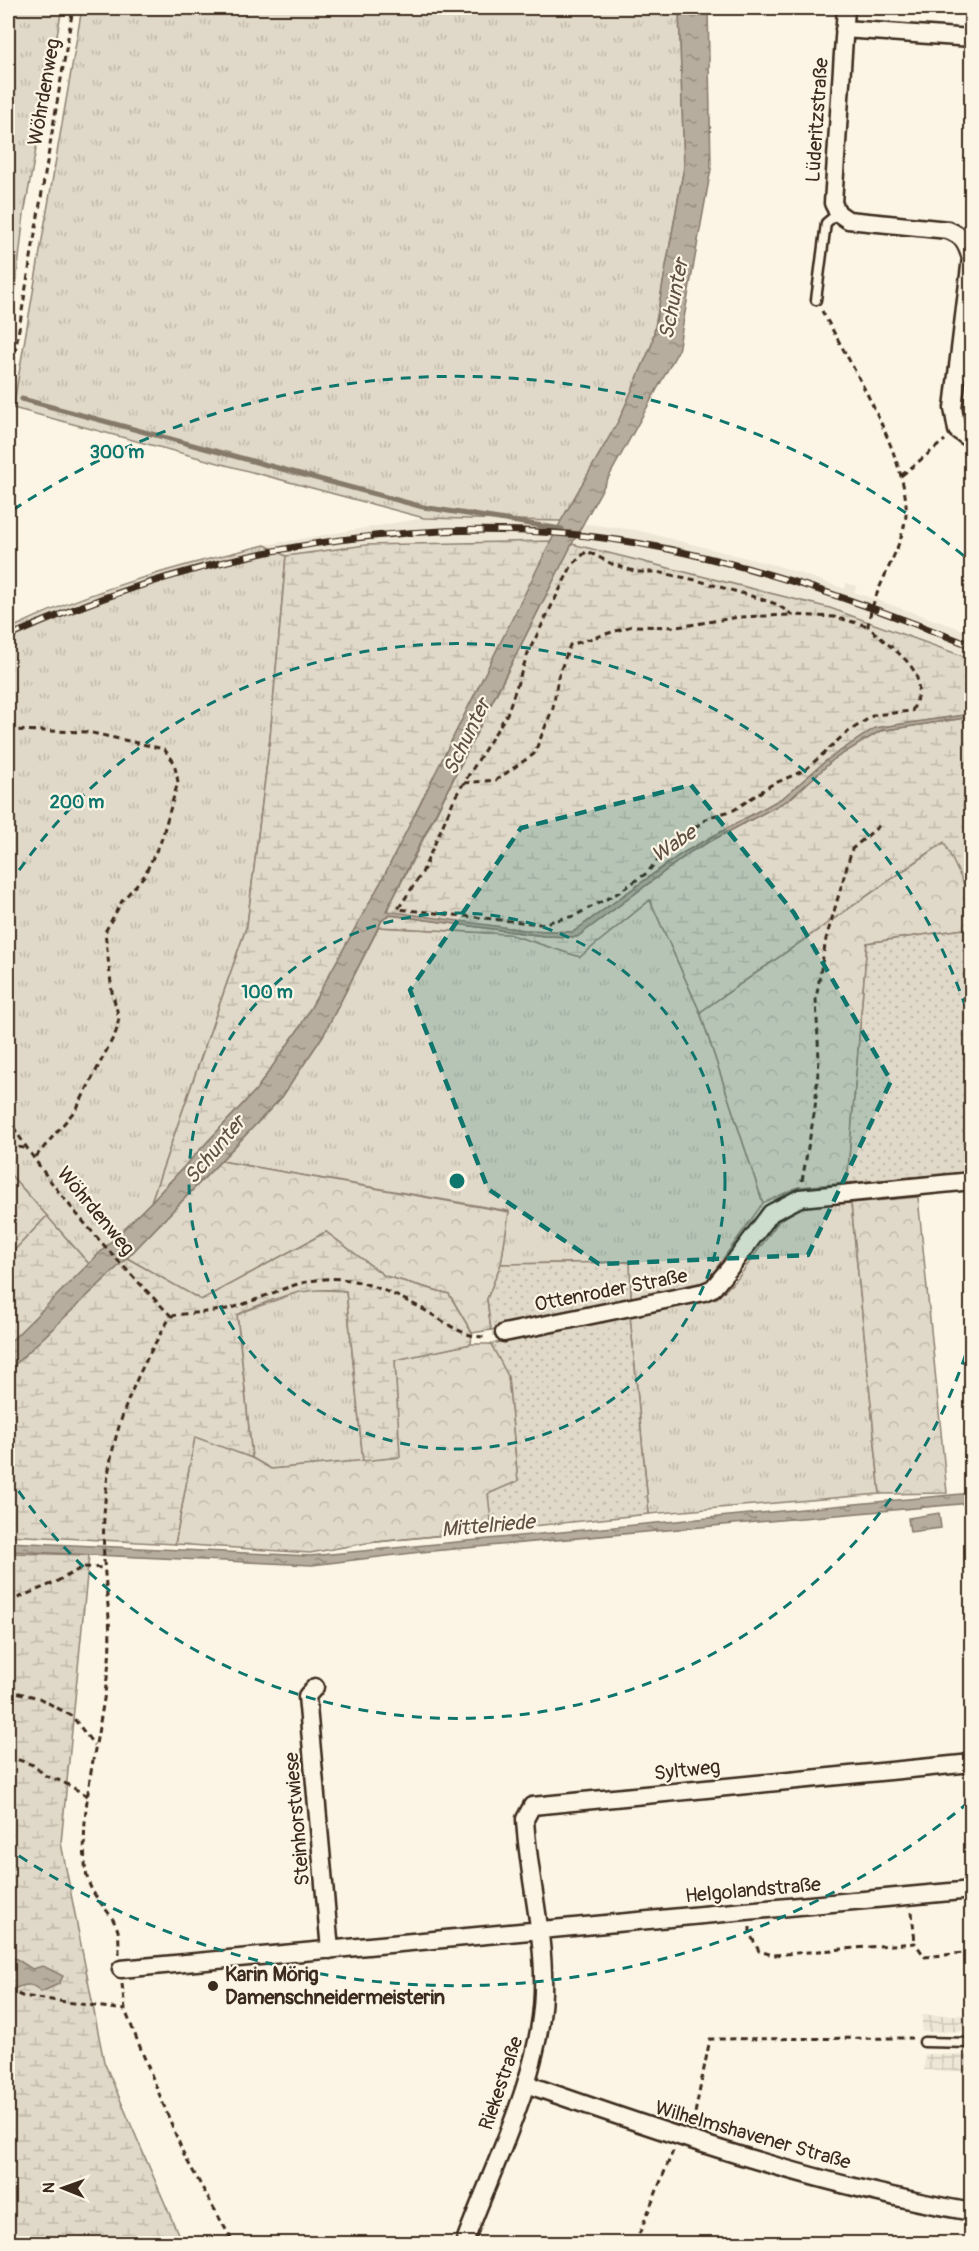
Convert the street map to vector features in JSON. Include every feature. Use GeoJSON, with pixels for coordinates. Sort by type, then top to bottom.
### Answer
{"type":"FeatureCollection","features":[{"type":"Feature","properties":{"kind":"street","name":"Lüderitzstraße"},"geometry":{"type":"LineString","coordinates":[[838,213],[833,203],[833,186],[846,8]]}},
{"type":"Feature","properties":{"kind":"street"},"geometry":{"type":"LineString","coordinates":[[844,29],[972,38]]}},
{"type":"Feature","properties":{"kind":"street"},"geometry":{"type":"LineString","coordinates":[[838,213],[848,220],[948,230],[960,235],[967,244],[971,258],[953,408],[957,430],[972,440]]}},
{"type":"Feature","properties":{"kind":"street","name":"Ottenroder Straße"},"geometry":{"type":"LineString","coordinates":[[504,1333],[704,1292],[713,1288],[771,1213],[800,1198],[972,1181]]}},
{"type":"Feature","properties":{"kind":"street","name":"Steinhorstwiese"},"geometry":{"type":"LineString","coordinates":[[315,1687],[307,1696],[330,1950]]}},
{"type":"Feature","properties":{"kind":"street","name":"Syltweg"},"geometry":{"type":"LineString","coordinates":[[538,1930],[526,1827],[527,1811],[532,1806],[972,1763]]}},
{"type":"Feature","properties":{"kind":"street","name":"Helgolandstraße"},"geometry":{"type":"LineString","coordinates":[[538,1930],[972,1890]]}},
{"type":"Feature","properties":{"kind":"street"},"geometry":{"type":"LineString","coordinates":[[121,1969],[538,1930]]}},
{"type":"Feature","properties":{"kind":"street","name":"Riekestraße"},"geometry":{"type":"LineString","coordinates":[[464,2244],[526,2084],[542,2018],[543,1975],[538,1930]]}},
{"type":"Feature","properties":{"kind":"street","name":"Wilhelmshavener Straße"},"geometry":{"type":"LineString","coordinates":[[526,2084],[678,2137],[887,2196],[972,2212]]}},
{"type":"Feature","properties":{"kind":"lane"},"geometry":{"type":"LineString","coordinates":[[816,300],[826,223],[838,213]]}},
{"type":"Feature","properties":{"kind":"lane"},"geometry":{"type":"LineString","coordinates":[[924,2042],[972,2043]]}},
{"type":"Feature","properties":{"kind":"path","name":"Wöhrdenweg"},"geometry":{"type":"LineString","coordinates":[[8,394],[73,8]]}},
{"type":"Feature","properties":{"kind":"path"},"geometry":{"type":"LineString","coordinates":[[816,300],[861,384],[902,475],[905,521],[871,608],[868,626]]}},
{"type":"Feature","properties":{"kind":"path"},"geometry":{"type":"LineString","coordinates":[[902,475],[957,430]]}},
{"type":"Feature","properties":{"kind":"path"},"geometry":{"type":"LineString","coordinates":[[464,783],[496,780],[534,754],[553,708],[558,677],[570,645],[632,626],[677,627],[739,617],[793,615],[834,617],[868,626],[909,662],[919,681],[919,697],[912,711],[874,715],[845,734],[805,770],[771,785],[734,810],[709,817],[667,848],[646,873],[616,894],[574,916],[540,924],[398,909],[422,873],[454,797],[507,714],[528,653],[572,565],[587,551],[612,564],[637,572],[657,572],[686,578],[748,595],[776,604],[793,615]]}},
{"type":"Feature","properties":{"kind":"path"},"geometry":{"type":"LineString","coordinates":[[8,730],[88,732],[155,746],[164,749],[174,762],[178,774],[168,825],[161,842],[144,876],[122,901],[105,932],[112,992],[119,1018],[116,1032],[77,1108],[34,1159]]}},
{"type":"Feature","properties":{"kind":"path"},"geometry":{"type":"LineString","coordinates":[[800,1198],[819,1060],[816,999],[826,939],[852,849],[880,825]]}},
{"type":"Feature","properties":{"kind":"path","name":"Wöhrdenweg"},"geometry":{"type":"LineString","coordinates":[[8,1118],[25,1148],[92,1234],[171,1316]]}},
{"type":"Feature","properties":{"kind":"path"},"geometry":{"type":"LineString","coordinates":[[8,1146],[25,1148]]}},
{"type":"Feature","properties":{"kind":"path"},"geometry":{"type":"LineString","coordinates":[[234,2244],[184,2155],[125,2010],[117,1930],[87,1882],[84,1839],[88,1796],[104,1695],[111,1629],[104,1563],[104,1532],[108,1467],[116,1431],[131,1388],[171,1316],[236,1307],[298,1283],[352,1280],[392,1293],[466,1334],[488,1337],[504,1333]]}},
{"type":"Feature","properties":{"kind":"path"},"geometry":{"type":"LineString","coordinates":[[8,1602],[54,1583],[83,1567],[105,1568]]}},
{"type":"Feature","properties":{"kind":"path"},"geometry":{"type":"LineString","coordinates":[[8,1690],[39,1698],[72,1716],[95,1746]]}},
{"type":"Feature","properties":{"kind":"path"},"geometry":{"type":"LineString","coordinates":[[8,1756],[33,1765],[46,1776],[61,1781],[88,1796]]}},
{"type":"Feature","properties":{"kind":"path"},"geometry":{"type":"LineString","coordinates":[[911,1896],[915,1943],[925,1957],[972,1952]]}},
{"type":"Feature","properties":{"kind":"path"},"geometry":{"type":"LineString","coordinates":[[749,1911],[750,1934],[759,1951],[773,1955],[915,1943]]}},
{"type":"Feature","properties":{"kind":"path"},"geometry":{"type":"LineString","coordinates":[[8,1990],[22,1996],[125,2010]]}},
{"type":"Feature","properties":{"kind":"path"},"geometry":{"type":"LineString","coordinates":[[635,2244],[678,2137],[691,2129],[710,2039],[917,2038],[924,2042]]}},
{"type":"Feature","properties":{"kind":"highlighted area"},"geometry":{"type":"Polygon","coordinates":[[[691,785],[794,913],[891,1081],[808,1255],[599,1264],[488,1189],[410,990],[521,828],[691,785]]]}},
{"type":"Feature","properties":{"kind":"shaded area"},"geometry":{"type":"Polygon","coordinates":[[[424,518],[561,521],[636,530],[782,567],[845,589],[846,583],[857,586],[854,592],[972,633],[971,667],[572,544],[552,541],[366,545],[286,556],[31,640],[8,652],[8,628],[38,615],[184,564],[265,545],[424,518]]]}},
{"type":"Feature","properties":{"kind":"shaded area"},"geometry":{"type":"Polygon","coordinates":[[[922,2015],[971,2015],[971,2031],[922,2032],[922,2015]]]}},
{"type":"Feature","properties":{"kind":"shaded area"},"geometry":{"type":"Polygon","coordinates":[[[925,2054],[971,2055],[971,2071],[924,2070],[925,2054]]]}},
{"type":"Feature","properties":{"kind":"green space"},"geometry":{"type":"Polygon","coordinates":[[[8,8],[62,8],[24,214],[8,356],[8,8]]]}},
{"type":"Feature","properties":{"kind":"green space"},"geometry":{"type":"Polygon","coordinates":[[[82,8],[679,8],[684,167],[652,344],[619,420],[561,521],[424,518],[13,408],[82,8]]]}},
{"type":"Feature","properties":{"kind":"green space"},"geometry":{"type":"Polygon","coordinates":[[[552,541],[382,880],[300,1027],[256,1090],[151,1202],[247,925],[270,738],[286,556],[366,545],[552,541]]]}},
{"type":"Feature","properties":{"kind":"green space"},"geometry":{"type":"Polygon","coordinates":[[[572,544],[830,608],[971,659],[971,714],[875,728],[827,760],[784,797],[681,854],[573,932],[525,930],[386,913],[572,544]]]}},
{"type":"Feature","properties":{"kind":"green space"},"geometry":{"type":"Polygon","coordinates":[[[265,545],[286,556],[270,738],[247,925],[151,1202],[89,1264],[8,1172],[8,630],[70,603],[134,580],[265,545]]]}},
{"type":"Feature","properties":{"kind":"green space"},"geometry":{"type":"Polygon","coordinates":[[[971,717],[971,899],[944,842],[700,1012],[650,900],[580,957],[509,934],[379,927],[382,920],[390,915],[544,936],[577,937],[692,851],[790,799],[834,759],[880,731],[971,717]]]}},
{"type":"Feature","properties":{"kind":"green space"},"geometry":{"type":"Polygon","coordinates":[[[945,842],[971,899],[971,928],[867,943],[847,1183],[798,1187],[763,1203],[700,1012],[945,842]]]}},
{"type":"Feature","properties":{"kind":"green space"},"geometry":{"type":"Polygon","coordinates":[[[650,900],[700,1012],[763,1203],[707,1281],[631,1299],[630,1262],[501,1264],[509,1211],[221,1161],[282,1097],[324,1034],[379,927],[509,934],[580,957],[650,900]]]}},
{"type":"Feature","properties":{"kind":"green space"},"geometry":{"type":"Polygon","coordinates":[[[971,928],[971,1172],[847,1183],[867,943],[971,928]]]}},
{"type":"Feature","properties":{"kind":"green space"},"geometry":{"type":"Polygon","coordinates":[[[221,1161],[509,1212],[501,1264],[487,1299],[491,1330],[472,1333],[449,1294],[385,1276],[326,1232],[201,1300],[127,1258],[221,1161]]]}},
{"type":"Feature","properties":{"kind":"green space"},"geometry":{"type":"Polygon","coordinates":[[[8,1172],[47,1216],[8,1257],[8,1172]]]}},
{"type":"Feature","properties":{"kind":"green space"},"geometry":{"type":"Polygon","coordinates":[[[918,1197],[947,1493],[880,1494],[851,1203],[918,1197]]]}},
{"type":"Feature","properties":{"kind":"green space"},"geometry":{"type":"Polygon","coordinates":[[[851,1203],[880,1494],[649,1514],[630,1316],[717,1298],[738,1278],[779,1221],[802,1207],[851,1203]]]}},
{"type":"Feature","properties":{"kind":"green space"},"geometry":{"type":"Polygon","coordinates":[[[47,1216],[89,1264],[8,1344],[8,1257],[47,1216]]]}},
{"type":"Feature","properties":{"kind":"green space"},"geometry":{"type":"Polygon","coordinates":[[[326,1232],[385,1276],[449,1294],[472,1333],[471,1344],[395,1360],[400,1457],[363,1461],[346,1291],[317,1290],[290,1294],[237,1315],[252,1458],[195,1437],[175,1544],[8,1535],[8,1371],[127,1258],[201,1300],[326,1232]]]}},
{"type":"Feature","properties":{"kind":"green space"},"geometry":{"type":"Polygon","coordinates":[[[630,1262],[631,1299],[491,1330],[487,1299],[501,1264],[630,1262]]]}},
{"type":"Feature","properties":{"kind":"green space"},"geometry":{"type":"Polygon","coordinates":[[[307,1289],[346,1291],[363,1461],[271,1469],[252,1458],[237,1314],[307,1289]]]}},
{"type":"Feature","properties":{"kind":"green space"},"geometry":{"type":"Polygon","coordinates":[[[630,1316],[649,1514],[367,1543],[492,1530],[488,1494],[518,1481],[508,1376],[491,1344],[630,1316]]]}},
{"type":"Feature","properties":{"kind":"green space"},"geometry":{"type":"Polygon","coordinates":[[[471,1344],[491,1344],[508,1375],[518,1481],[492,1530],[367,1543],[310,1553],[175,1544],[195,1436],[252,1458],[271,1469],[399,1457],[395,1360],[471,1344]]]}},
{"type":"Feature","properties":{"kind":"green space"},"geometry":{"type":"Polygon","coordinates":[[[8,1553],[89,1555],[61,1843],[104,2062],[182,2243],[8,2244],[8,1553]]]}},
{"type":"Feature","properties":{"kind":"water","name":"Schunter"},"geometry":{"type":"Polygon","coordinates":[[[679,8],[708,8],[711,169],[678,351],[572,544],[386,911],[525,930],[573,932],[681,854],[784,797],[827,760],[875,728],[971,714],[971,717],[880,731],[834,759],[790,799],[692,851],[577,937],[544,936],[390,915],[382,920],[324,1034],[282,1097],[127,1258],[8,1371],[8,1344],[151,1202],[256,1090],[300,1027],[382,880],[561,521],[619,420],[652,344],[684,167],[679,8]]]}},
{"type":"Feature","properties":{"kind":"water"},"geometry":{"type":"Polygon","coordinates":[[[971,1493],[971,1503],[421,1552],[312,1565],[8,1551],[8,1542],[310,1556],[971,1493]]]}},
{"type":"Feature","properties":{"kind":"water"},"geometry":{"type":"Polygon","coordinates":[[[939,1513],[941,1528],[910,1532],[908,1518],[939,1513]]]}},
{"type":"Feature","properties":{"kind":"water"},"geometry":{"type":"Polygon","coordinates":[[[8,1958],[15,1958],[32,1969],[43,1966],[63,1976],[59,1984],[41,1992],[29,1985],[16,1988],[8,1979],[8,1958]]]}},
{"type":"Feature","properties":{"kind":"waterway"},"geometry":{"type":"LineString","coordinates":[[22,399],[423,507],[562,529]]}},
{"type":"Feature","properties":{"kind":"railway"},"geometry":{"type":"LineString","coordinates":[[8,637],[88,604],[170,576],[255,555],[341,540],[427,532],[514,531],[601,538],[723,562],[831,594],[972,646]]}},
{"type":"Feature","properties":{"kind":"place","name":"Karin Mörig Damenschneidermeisterin"},"geometry":{"type":"Point","coordinates":[213,1986]}},
{"type":"Feature","properties":{"kind":"water label","name":"Wabe"},"geometry":{"type":"Point","coordinates":[674,844]}},
{"type":"Feature","properties":{"kind":"water label","name":"Mittelriede"},"geometry":{"type":"Point","coordinates":[488,1526]}}]}
